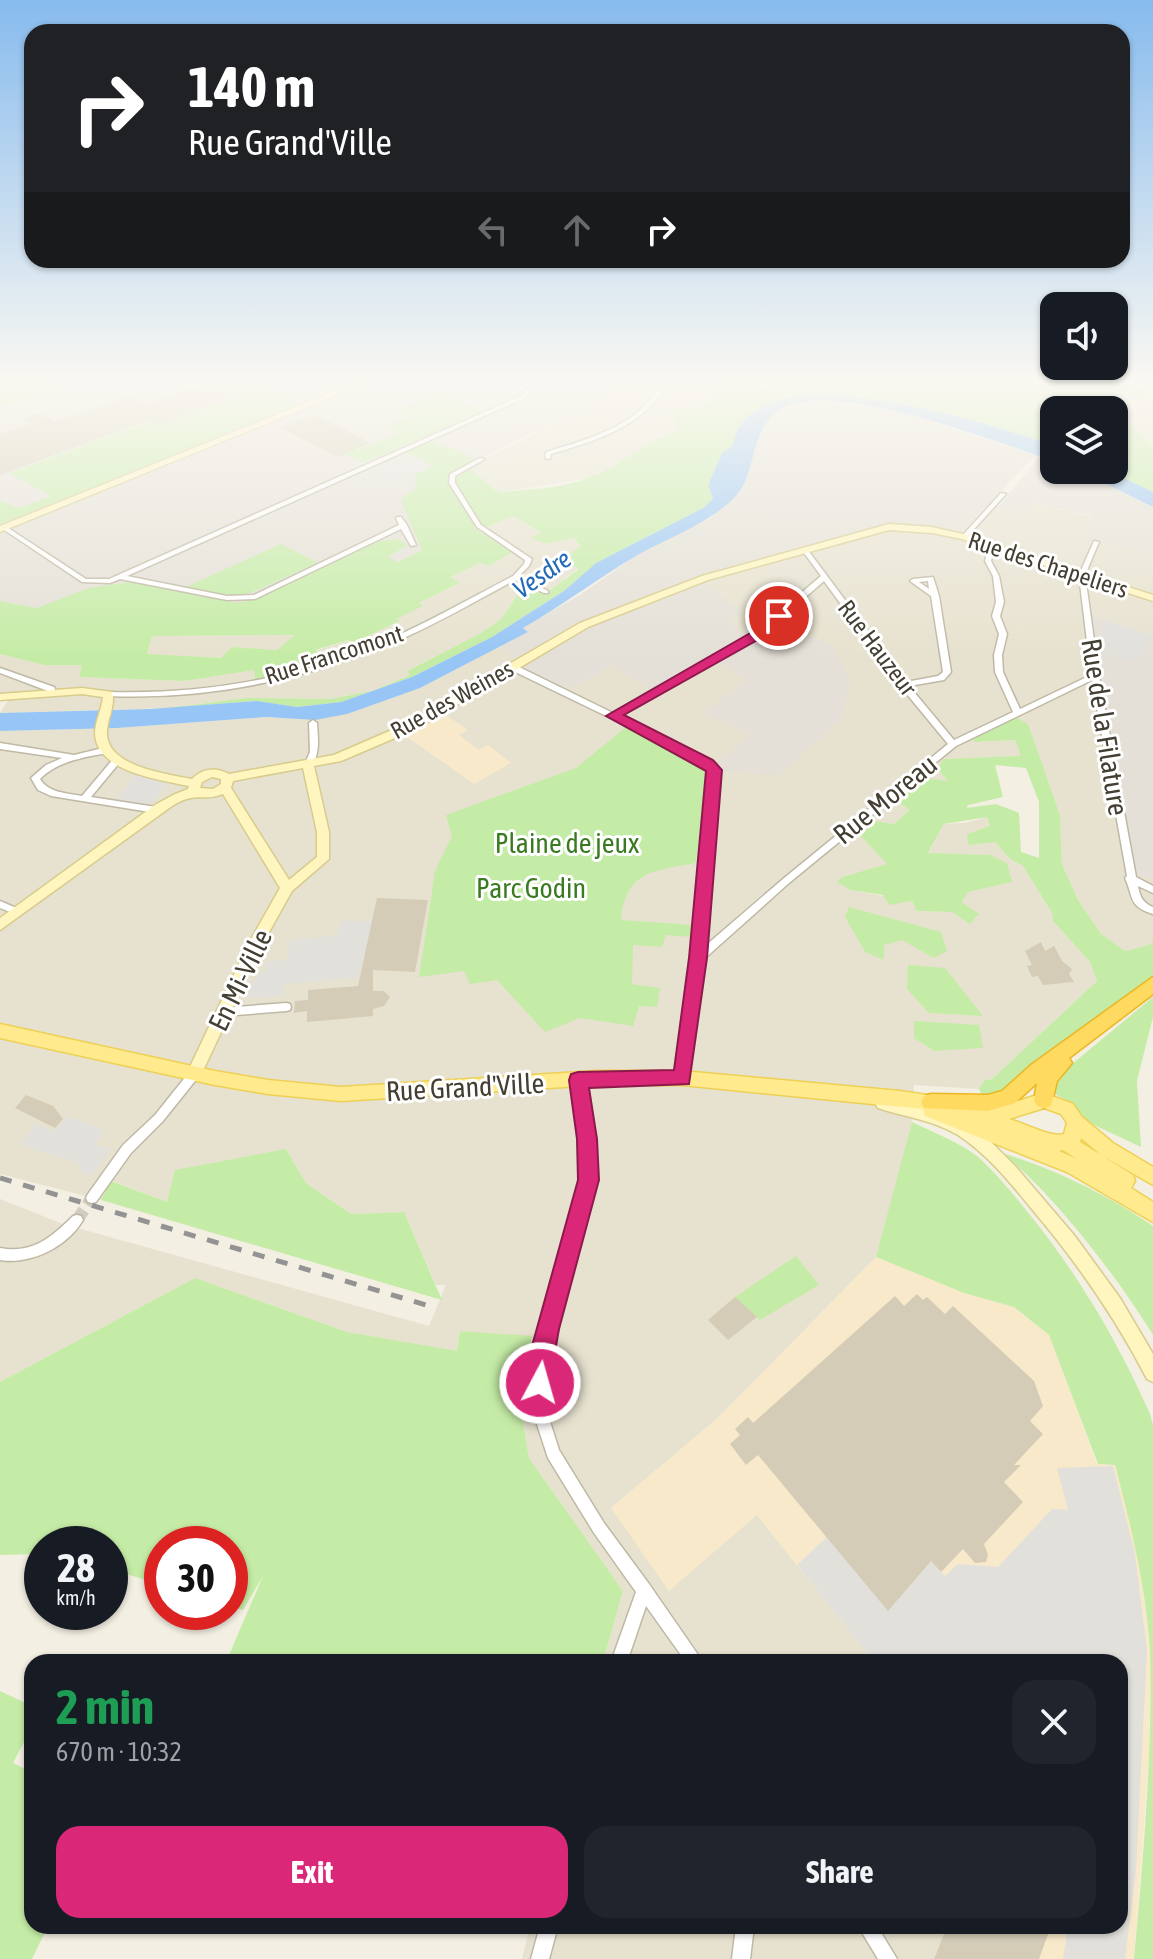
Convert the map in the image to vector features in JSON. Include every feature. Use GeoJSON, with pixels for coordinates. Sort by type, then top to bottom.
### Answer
{"type":"FeatureCollection","features":[{"type":"Feature","properties":{"kind":"highway"},"geometry":{"type":"LineString","coordinates":[[931,1106],[988,1103],[1008,1097],[1153,984]]}},
{"type":"Feature","properties":{"kind":"highway"},"geometry":{"type":"LineString","coordinates":[[1035,1104],[1048,1078],[1088,1035]]}},
{"type":"Feature","properties":{"kind":"main road","name":"Rue Grand'Ville"},"geometry":{"type":"LineString","coordinates":[[0,1031],[268,1087],[341,1094],[578,1080],[682,1078],[1001,1114],[1035,1104]]}},
{"type":"Feature","properties":{"kind":"main road","name":"Rue Grand'Ville"},"geometry":{"type":"LineString","coordinates":[[831,1094],[882,1103],[931,1106],[1000,1123],[1031,1133],[1048,1143],[1067,1143],[1153,1201]]}},
{"type":"Feature","properties":{"kind":"main road"},"geometry":{"type":"LineString","coordinates":[[1031,1133],[1025,1123],[1035,1104],[1060,1105],[1107,1149],[1153,1177]]}},
{"type":"Feature","properties":{"kind":"main road"},"geometry":{"type":"LineString","coordinates":[[931,1106],[1085,1170],[1120,1189],[1153,1213]]}},
{"type":"Feature","properties":{"kind":"main road"},"geometry":{"type":"LineString","coordinates":[[1067,1143],[1076,1135],[1076,1122]]}},
{"type":"Feature","properties":{"kind":"street"},"geometry":{"type":"LineString","coordinates":[[2,528],[137,473]]}},
{"type":"Feature","properties":{"kind":"street"},"geometry":{"type":"LineString","coordinates":[[2,528],[84,581],[98,583],[121,577],[352,473]]}},
{"type":"Feature","properties":{"kind":"street"},"geometry":{"type":"LineString","coordinates":[[455,473],[452,483],[479,526],[529,559],[515,577],[546,592]]}},
{"type":"Feature","properties":{"kind":"street"},"geometry":{"type":"LineString","coordinates":[[964,537],[1003,494]]}},
{"type":"Feature","properties":{"kind":"street"},"geometry":{"type":"LineString","coordinates":[[121,577],[241,599],[255,597],[401,522],[413,545]]}},
{"type":"Feature","properties":{"kind":"street","name":"Rue des Chapeliers"},"geometry":{"type":"LineString","coordinates":[[620,610],[705,578],[889,527],[932,530],[964,537],[1153,598]]}},
{"type":"Feature","properties":{"kind":"street"},"geometry":{"type":"LineString","coordinates":[[1082,575],[1096,542]]}},
{"type":"Feature","properties":{"kind":"street"},"geometry":{"type":"LineString","coordinates":[[991,546],[988,561],[996,576],[1000,602],[996,616],[1003,634],[998,655],[999,672],[1017,712]]}},
{"type":"Feature","properties":{"kind":"street","name":"Rue Hauzeur"},"geometry":{"type":"LineString","coordinates":[[805,550],[904,685],[953,744]]}},
{"type":"Feature","properties":{"kind":"street","name":"Rue de la Filature"},"geometry":{"type":"LineString","coordinates":[[1082,575],[1095,676],[1130,878],[1137,901],[1153,911]]}},
{"type":"Feature","properties":{"kind":"street","name":"Rue Francomont"},"geometry":{"type":"LineString","coordinates":[[109,697],[206,690],[288,675],[388,642],[515,577]]}},
{"type":"Feature","properties":{"kind":"street"},"geometry":{"type":"LineString","coordinates":[[613,716],[757,635],[824,577]]}},
{"type":"Feature","properties":{"kind":"street"},"geometry":{"type":"LineString","coordinates":[[904,685],[941,678],[947,672],[935,596]]}},
{"type":"Feature","properties":{"kind":"street","name":"Rue des Weines"},"geometry":{"type":"LineString","coordinates":[[226,783],[260,770],[308,766],[337,758],[412,726],[591,622],[620,610]]}},
{"type":"Feature","properties":{"kind":"street"},"geometry":{"type":"LineString","coordinates":[[512,667],[714,770],[698,958],[682,1078]]}},
{"type":"Feature","properties":{"kind":"street"},"geometry":{"type":"LineString","coordinates":[[0,670],[51,689]]}},
{"type":"Feature","properties":{"kind":"street","name":"Rue Moreau"},"geometry":{"type":"LineString","coordinates":[[698,958],[786,881],[953,744],[1095,676]]}},
{"type":"Feature","properties":{"kind":"street"},"geometry":{"type":"LineString","coordinates":[[0,697],[82,691],[109,697],[100,732],[103,751]]}},
{"type":"Feature","properties":{"kind":"street"},"geometry":{"type":"LineString","coordinates":[[308,766],[314,752],[313,723]]}},
{"type":"Feature","properties":{"kind":"street"},"geometry":{"type":"LineString","coordinates":[[2,746],[74,757]]}},
{"type":"Feature","properties":{"kind":"street"},"geometry":{"type":"LineString","coordinates":[[156,810],[54,794],[41,788],[35,778],[40,772],[74,757],[103,751],[133,768],[214,794],[226,783]]}},
{"type":"Feature","properties":{"kind":"street"},"geometry":{"type":"LineString","coordinates":[[84,799],[117,760]]}},
{"type":"Feature","properties":{"kind":"street","name":"En Mi-Ville"},"geometry":{"type":"LineString","coordinates":[[195,1073],[257,941],[287,888],[319,864],[324,851],[320,814],[308,766]]}},
{"type":"Feature","properties":{"kind":"street"},"geometry":{"type":"LineString","coordinates":[[0,925],[156,810],[195,788],[211,773],[226,783],[287,888]]}},
{"type":"Feature","properties":{"kind":"street"},"geometry":{"type":"LineString","coordinates":[[1130,878],[1153,890]]}},
{"type":"Feature","properties":{"kind":"street"},"geometry":{"type":"LineString","coordinates":[[0,904],[18,912]]}},
{"type":"Feature","properties":{"kind":"street"},"geometry":{"type":"LineString","coordinates":[[224,1012],[286,1007]]}},
{"type":"Feature","properties":{"kind":"street"},"geometry":{"type":"LineString","coordinates":[[92,1198],[127,1149],[159,1118],[195,1073]]}},
{"type":"Feature","properties":{"kind":"street"},"geometry":{"type":"LineString","coordinates":[[578,1080],[587,1139],[588,1180],[541,1357],[539,1409],[553,1453],[599,1528],[689,1654]]}},
{"type":"Feature","properties":{"kind":"street"},"geometry":{"type":"LineString","coordinates":[[882,1103],[942,1120],[982,1144],[1002,1163],[1078,1252],[1126,1323],[1153,1373]]}},
{"type":"Feature","properties":{"kind":"street"},"geometry":{"type":"LineString","coordinates":[[0,1254],[8,1256],[35,1252],[58,1240],[77,1220]]}},
{"type":"Feature","properties":{"kind":"street"},"geometry":{"type":"LineString","coordinates":[[622,1654],[644,1589]]}},
{"type":"Feature","properties":{"kind":"street"},"geometry":{"type":"LineString","coordinates":[[540,1959],[547,1934]]}},
{"type":"Feature","properties":{"kind":"street"},"geometry":{"type":"LineString","coordinates":[[741,1959],[744,1934]]}},
{"type":"Feature","properties":{"kind":"street"},"geometry":{"type":"LineString","coordinates":[[872,1934],[888,1959]]}},
{"type":"Feature","properties":{"kind":"shaded area"},"geometry":{"type":"Polygon","coordinates":[[[0,473],[452,473],[443,483],[469,526],[296,635],[37,608],[0,601],[0,473]]]}},
{"type":"Feature","properties":{"kind":"shaded area"},"geometry":{"type":"Polygon","coordinates":[[[373,473],[415,473],[388,487],[380,483],[365,489],[350,481],[373,473]]]}},
{"type":"Feature","properties":{"kind":"shaded area"},"geometry":{"type":"Polygon","coordinates":[[[475,473],[598,473],[589,478],[495,491],[475,473]]]}},
{"type":"Feature","properties":{"kind":"shaded area"},"geometry":{"type":"Polygon","coordinates":[[[737,473],[1018,473],[960,534],[884,526],[698,578],[569,629],[518,658],[500,646],[527,632],[523,628],[581,594],[634,557],[712,517],[737,473]]]}},
{"type":"Feature","properties":{"kind":"shaded area"},"geometry":{"type":"Polygon","coordinates":[[[1026,473],[1040,473],[1040,484],[1106,484],[1153,507],[1153,555],[1086,538],[1092,516],[1034,503],[1025,514],[998,507],[1026,473]]]}},
{"type":"Feature","properties":{"kind":"shaded area"},"geometry":{"type":"Polygon","coordinates":[[[1034,503],[1093,517],[1087,538],[1153,555],[1153,635],[1092,616],[1135,875],[1153,879],[1153,941],[1149,945],[1125,951],[1101,934],[1078,900],[1062,864],[1060,815],[1028,724],[976,742],[1015,740],[1022,756],[944,759],[949,781],[898,801],[909,810],[894,824],[875,821],[859,834],[888,864],[842,877],[850,890],[912,901],[917,911],[952,912],[968,892],[1011,882],[990,855],[928,854],[944,824],[987,817],[995,842],[1010,859],[1023,866],[1052,913],[1053,921],[1090,962],[1097,981],[992,1079],[985,1080],[979,1089],[914,1085],[912,1122],[876,1257],[718,1418],[611,1508],[757,1515],[868,1654],[605,1654],[623,1591],[529,1458],[519,1399],[532,1337],[460,1331],[457,1352],[347,1332],[195,1278],[0,1382],[0,1199],[63,1224],[429,1326],[446,1285],[436,1285],[404,1212],[351,1214],[306,1183],[286,1149],[167,1202],[112,1181],[101,1200],[0,1174],[0,731],[117,728],[266,717],[315,720],[420,688],[500,646],[519,658],[569,629],[698,578],[884,526],[960,534],[989,504],[1025,514],[1034,503]]]}},
{"type":"Feature","properties":{"kind":"shaded area"},"geometry":{"type":"Polygon","coordinates":[[[513,516],[542,534],[533,538],[546,544],[573,538],[581,546],[564,562],[579,568],[550,590],[518,594],[501,619],[481,633],[408,670],[410,675],[372,691],[330,699],[246,698],[169,708],[0,713],[9,699],[0,698],[0,654],[44,665],[83,665],[79,677],[184,681],[254,669],[255,680],[322,663],[314,651],[350,640],[353,643],[399,622],[396,619],[418,604],[458,583],[450,578],[480,563],[488,566],[519,549],[487,527],[513,516]]]}},
{"type":"Feature","properties":{"kind":"shaded area"},"geometry":{"type":"Polygon","coordinates":[[[703,581],[744,613],[726,620],[747,636],[652,690],[612,666],[566,690],[518,667],[583,629],[703,581]]]}},
{"type":"Feature","properties":{"kind":"shaded area"},"geometry":{"type":"Polygon","coordinates":[[[1092,615],[1153,635],[1153,879],[1135,876],[1092,615]]]}},
{"type":"Feature","properties":{"kind":"shaded area"},"geometry":{"type":"Polygon","coordinates":[[[1104,620],[1152,635],[1135,662],[1100,649],[1104,620]]]}},
{"type":"Feature","properties":{"kind":"shaded area"},"geometry":{"type":"Polygon","coordinates":[[[774,624],[830,643],[851,680],[842,718],[779,776],[723,771],[718,763],[750,734],[702,713],[747,680],[715,661],[774,624]]]}},
{"type":"Feature","properties":{"kind":"shaded area"},"geometry":{"type":"Polygon","coordinates":[[[296,635],[277,650],[232,647],[221,658],[147,655],[152,636],[296,635]]]}},
{"type":"Feature","properties":{"kind":"shaded area"},"geometry":{"type":"Polygon","coordinates":[[[444,714],[468,730],[459,735],[479,750],[488,745],[511,763],[474,784],[404,735],[444,714]]]}},
{"type":"Feature","properties":{"kind":"shaded area"},"geometry":{"type":"Polygon","coordinates":[[[135,775],[168,782],[150,807],[116,801],[135,775]]]}},
{"type":"Feature","properties":{"kind":"shaded area"},"geometry":{"type":"Polygon","coordinates":[[[342,920],[372,922],[359,978],[284,984],[284,996],[248,998],[249,989],[259,973],[265,972],[266,961],[287,960],[290,940],[337,935],[342,920]]]}},
{"type":"Feature","properties":{"kind":"shaded area"},"geometry":{"type":"Polygon","coordinates":[[[68,1116],[104,1131],[95,1144],[111,1149],[92,1175],[81,1172],[77,1163],[21,1145],[35,1124],[54,1131],[68,1116]]]}},
{"type":"Feature","properties":{"kind":"shaded area"},"geometry":{"type":"Polygon","coordinates":[[[876,1257],[964,1293],[1014,1307],[1049,1335],[1097,1464],[1115,1465],[1137,1549],[1151,1650],[1149,1752],[1134,1959],[934,1959],[944,1934],[1128,1934],[1128,1654],[868,1654],[757,1515],[669,1591],[611,1508],[718,1418],[876,1257]]]}},
{"type":"Feature","properties":{"kind":"shaded area"},"geometry":{"type":"Polygon","coordinates":[[[1113,1466],[1135,1554],[1147,1650],[1136,1871],[1125,1959],[1063,1959],[1067,1934],[1128,1934],[1128,1654],[868,1654],[797,1565],[828,1536],[888,1610],[931,1561],[945,1576],[958,1564],[998,1567],[1052,1509],[1068,1510],[1057,1468],[1113,1466]]]}},
{"type":"Feature","properties":{"kind":"shaded area"},"geometry":{"type":"Polygon","coordinates":[[[528,1934],[944,1934],[934,1959],[522,1959],[528,1934]]]}},
{"type":"Feature","properties":{"kind":"green space"},"geometry":{"type":"Polygon","coordinates":[[[10,473],[129,473],[0,524],[0,501],[20,508],[51,496],[10,473]]]}},
{"type":"Feature","properties":{"kind":"green space"},"geometry":{"type":"Polygon","coordinates":[[[452,473],[449,480],[480,532],[516,551],[488,566],[480,563],[451,577],[459,583],[419,603],[423,606],[397,619],[400,621],[353,643],[349,640],[315,650],[323,663],[255,680],[254,670],[184,681],[79,677],[82,665],[44,665],[0,654],[0,601],[37,608],[89,588],[130,582],[236,603],[259,598],[379,541],[399,539],[407,545],[388,557],[398,562],[422,550],[401,501],[415,490],[416,474],[452,473]],[[295,635],[152,636],[147,654],[221,658],[232,647],[277,650],[295,635]]]}},
{"type":"Feature","properties":{"kind":"green space"},"geometry":{"type":"Polygon","coordinates":[[[476,473],[495,490],[503,492],[569,484],[599,473],[713,473],[708,484],[713,498],[705,507],[596,563],[564,591],[492,637],[412,677],[341,702],[297,707],[257,701],[169,708],[246,698],[330,699],[372,691],[410,675],[407,671],[481,633],[501,619],[518,594],[550,590],[579,569],[562,559],[581,546],[573,538],[546,544],[531,538],[541,533],[513,516],[487,527],[481,524],[465,506],[453,476],[476,473]]]}},
{"type":"Feature","properties":{"kind":"green space"},"geometry":{"type":"Polygon","coordinates":[[[1128,473],[1153,473],[1153,492],[1128,481],[1128,473]]]}},
{"type":"Feature","properties":{"kind":"green space"},"geometry":{"type":"Polygon","coordinates":[[[281,544],[318,563],[243,596],[186,587],[281,544]]]}},
{"type":"Feature","properties":{"kind":"green space"},"geometry":{"type":"Polygon","coordinates":[[[1012,715],[1028,724],[1060,815],[1062,864],[1078,900],[1101,934],[1125,951],[1149,945],[1153,941],[1153,977],[997,1095],[982,1095],[979,1089],[985,1080],[992,1079],[1097,981],[1090,962],[1053,921],[1052,913],[1023,866],[1010,859],[995,842],[968,845],[967,834],[990,826],[987,817],[944,824],[928,853],[990,855],[1007,863],[1012,882],[968,892],[962,902],[979,914],[970,924],[952,912],[917,911],[912,901],[889,905],[883,895],[850,890],[837,882],[842,877],[887,864],[859,834],[875,821],[894,824],[909,810],[898,801],[926,778],[948,781],[937,768],[944,759],[1021,756],[1015,740],[975,742],[968,736],[1012,715]],[[995,765],[1003,797],[968,805],[967,808],[996,804],[1019,813],[1021,852],[1039,858],[1039,802],[1026,768],[995,765]]]}},
{"type":"Feature","properties":{"kind":"green space","name":"Parc Godin"},"geometry":{"type":"Polygon","coordinates":[[[626,727],[703,765],[707,774],[696,863],[645,876],[629,891],[624,904],[621,920],[693,925],[692,937],[666,935],[662,947],[633,945],[632,984],[660,988],[657,1007],[639,1006],[633,1026],[580,1018],[545,1032],[497,980],[470,984],[464,971],[419,977],[435,871],[452,836],[446,815],[576,768],[626,727]]]}},
{"type":"Feature","properties":{"kind":"green space"},"geometry":{"type":"Polygon","coordinates":[[[849,907],[941,932],[947,951],[934,958],[902,940],[884,945],[884,960],[865,952],[845,917],[849,907]]]}},
{"type":"Feature","properties":{"kind":"green space"},"geometry":{"type":"Polygon","coordinates":[[[908,965],[945,968],[983,1016],[929,1013],[907,989],[908,965]]]}},
{"type":"Feature","properties":{"kind":"green space"},"geometry":{"type":"Polygon","coordinates":[[[1153,997],[1153,1017],[1137,1081],[1141,1147],[1090,1123],[1071,1103],[1055,1094],[1055,1084],[1060,1074],[1153,997]]]}},
{"type":"Feature","properties":{"kind":"green space"},"geometry":{"type":"Polygon","coordinates":[[[914,1021],[979,1025],[983,1048],[934,1051],[914,1038],[914,1021]]]}},
{"type":"Feature","properties":{"kind":"green space"},"geometry":{"type":"Polygon","coordinates":[[[912,1122],[977,1156],[1024,1207],[1097,1311],[1150,1414],[1153,1425],[1153,1959],[1134,1959],[1149,1765],[1150,1650],[1141,1580],[1115,1465],[1098,1464],[1049,1335],[1014,1307],[964,1293],[876,1257],[912,1122]]]}},
{"type":"Feature","properties":{"kind":"green space"},"geometry":{"type":"Polygon","coordinates":[[[286,1149],[306,1183],[351,1214],[404,1212],[442,1300],[101,1200],[111,1181],[167,1202],[175,1170],[286,1149]]]}},
{"type":"Feature","properties":{"kind":"green space"},"geometry":{"type":"Polygon","coordinates":[[[1002,1153],[1080,1184],[1153,1226],[1153,1335],[1084,1238],[1043,1191],[1002,1153]]]}},
{"type":"Feature","properties":{"kind":"green space"},"geometry":{"type":"Polygon","coordinates":[[[796,1256],[819,1285],[760,1320],[735,1297],[796,1256]]]}},
{"type":"Feature","properties":{"kind":"green space"},"geometry":{"type":"Polygon","coordinates":[[[195,1278],[347,1332],[457,1351],[460,1331],[532,1336],[519,1399],[529,1458],[623,1591],[605,1654],[229,1654],[240,1630],[248,1630],[248,1611],[263,1576],[248,1602],[248,1526],[144,1526],[144,1579],[128,1575],[128,1526],[24,1526],[24,1554],[0,1555],[0,1382],[195,1278]]]}},
{"type":"Feature","properties":{"kind":"green space"},"geometry":{"type":"Polygon","coordinates":[[[0,1691],[24,1702],[24,1742],[13,1763],[24,1768],[24,1934],[44,1934],[32,1959],[0,1959],[0,1691]]]}},
{"type":"Feature","properties":{"kind":"water","name":"Vesdre"},"geometry":{"type":"Polygon","coordinates":[[[713,473],[748,473],[742,488],[725,507],[608,573],[523,628],[528,632],[420,688],[347,714],[315,720],[266,717],[117,728],[0,731],[0,713],[150,709],[257,701],[297,707],[341,702],[412,677],[492,637],[564,591],[596,563],[705,507],[713,498],[708,485],[713,473]]]}},
{"type":"Feature","properties":{"kind":"water"},"geometry":{"type":"Polygon","coordinates":[[[1128,481],[1153,492],[1153,507],[1106,484],[1128,484],[1128,481]]]}},
{"type":"Feature","properties":{"kind":"building"},"geometry":{"type":"Polygon","coordinates":[[[377,898],[428,900],[415,972],[373,970],[373,991],[384,991],[390,997],[384,1006],[373,1009],[373,1016],[307,1022],[307,1011],[294,1013],[295,1001],[308,1000],[308,990],[358,986],[377,898]]]}},
{"type":"Feature","properties":{"kind":"building"},"geometry":{"type":"Polygon","coordinates":[[[1041,942],[1045,951],[1054,946],[1062,961],[1072,969],[1069,974],[1074,982],[1043,985],[1038,976],[1032,977],[1027,966],[1032,965],[1025,951],[1041,942]]]}},
{"type":"Feature","properties":{"kind":"building"},"geometry":{"type":"Polygon","coordinates":[[[26,1095],[53,1106],[63,1119],[55,1128],[15,1108],[26,1095]]]}},
{"type":"Feature","properties":{"kind":"building"},"geometry":{"type":"Polygon","coordinates":[[[917,1294],[923,1300],[927,1297],[945,1314],[953,1306],[1034,1381],[1043,1406],[1030,1421],[1043,1434],[1014,1465],[1021,1465],[1004,1482],[1023,1502],[984,1544],[988,1555],[986,1562],[975,1563],[963,1549],[941,1572],[931,1561],[888,1611],[758,1455],[746,1465],[730,1444],[740,1435],[735,1429],[748,1417],[753,1423],[895,1296],[904,1306],[917,1294]]]}},
{"type":"Feature","properties":{"kind":"building"},"geometry":{"type":"Polygon","coordinates":[[[735,1297],[757,1317],[728,1340],[708,1320],[735,1297]]]}},
{"type":"Feature","properties":{"kind":"building"},"geometry":{"type":"Polygon","coordinates":[[[944,1934],[1048,1934],[1039,1959],[934,1959],[944,1934]]]}},
{"type":"Feature","properties":{"kind":"tunnel"},"geometry":{"type":"LineString","coordinates":[[77,1220],[92,1198]]}},
{"type":"Feature","properties":{"kind":"railway"},"geometry":{"type":"LineString","coordinates":[[0,1178],[436,1308]]}},
{"type":"Feature","properties":{"kind":"route"},"geometry":{"type":"LineString","coordinates":[[540,1383],[547,1329],[588,1180],[587,1139],[578,1080],[682,1078],[698,958],[714,770],[613,716],[757,635],[779,616]]}},
{"type":"Feature","properties":{"kind":"park label","name":"Plaine de jeux"},"geometry":{"type":"Point","coordinates":[567,843]}}]}
